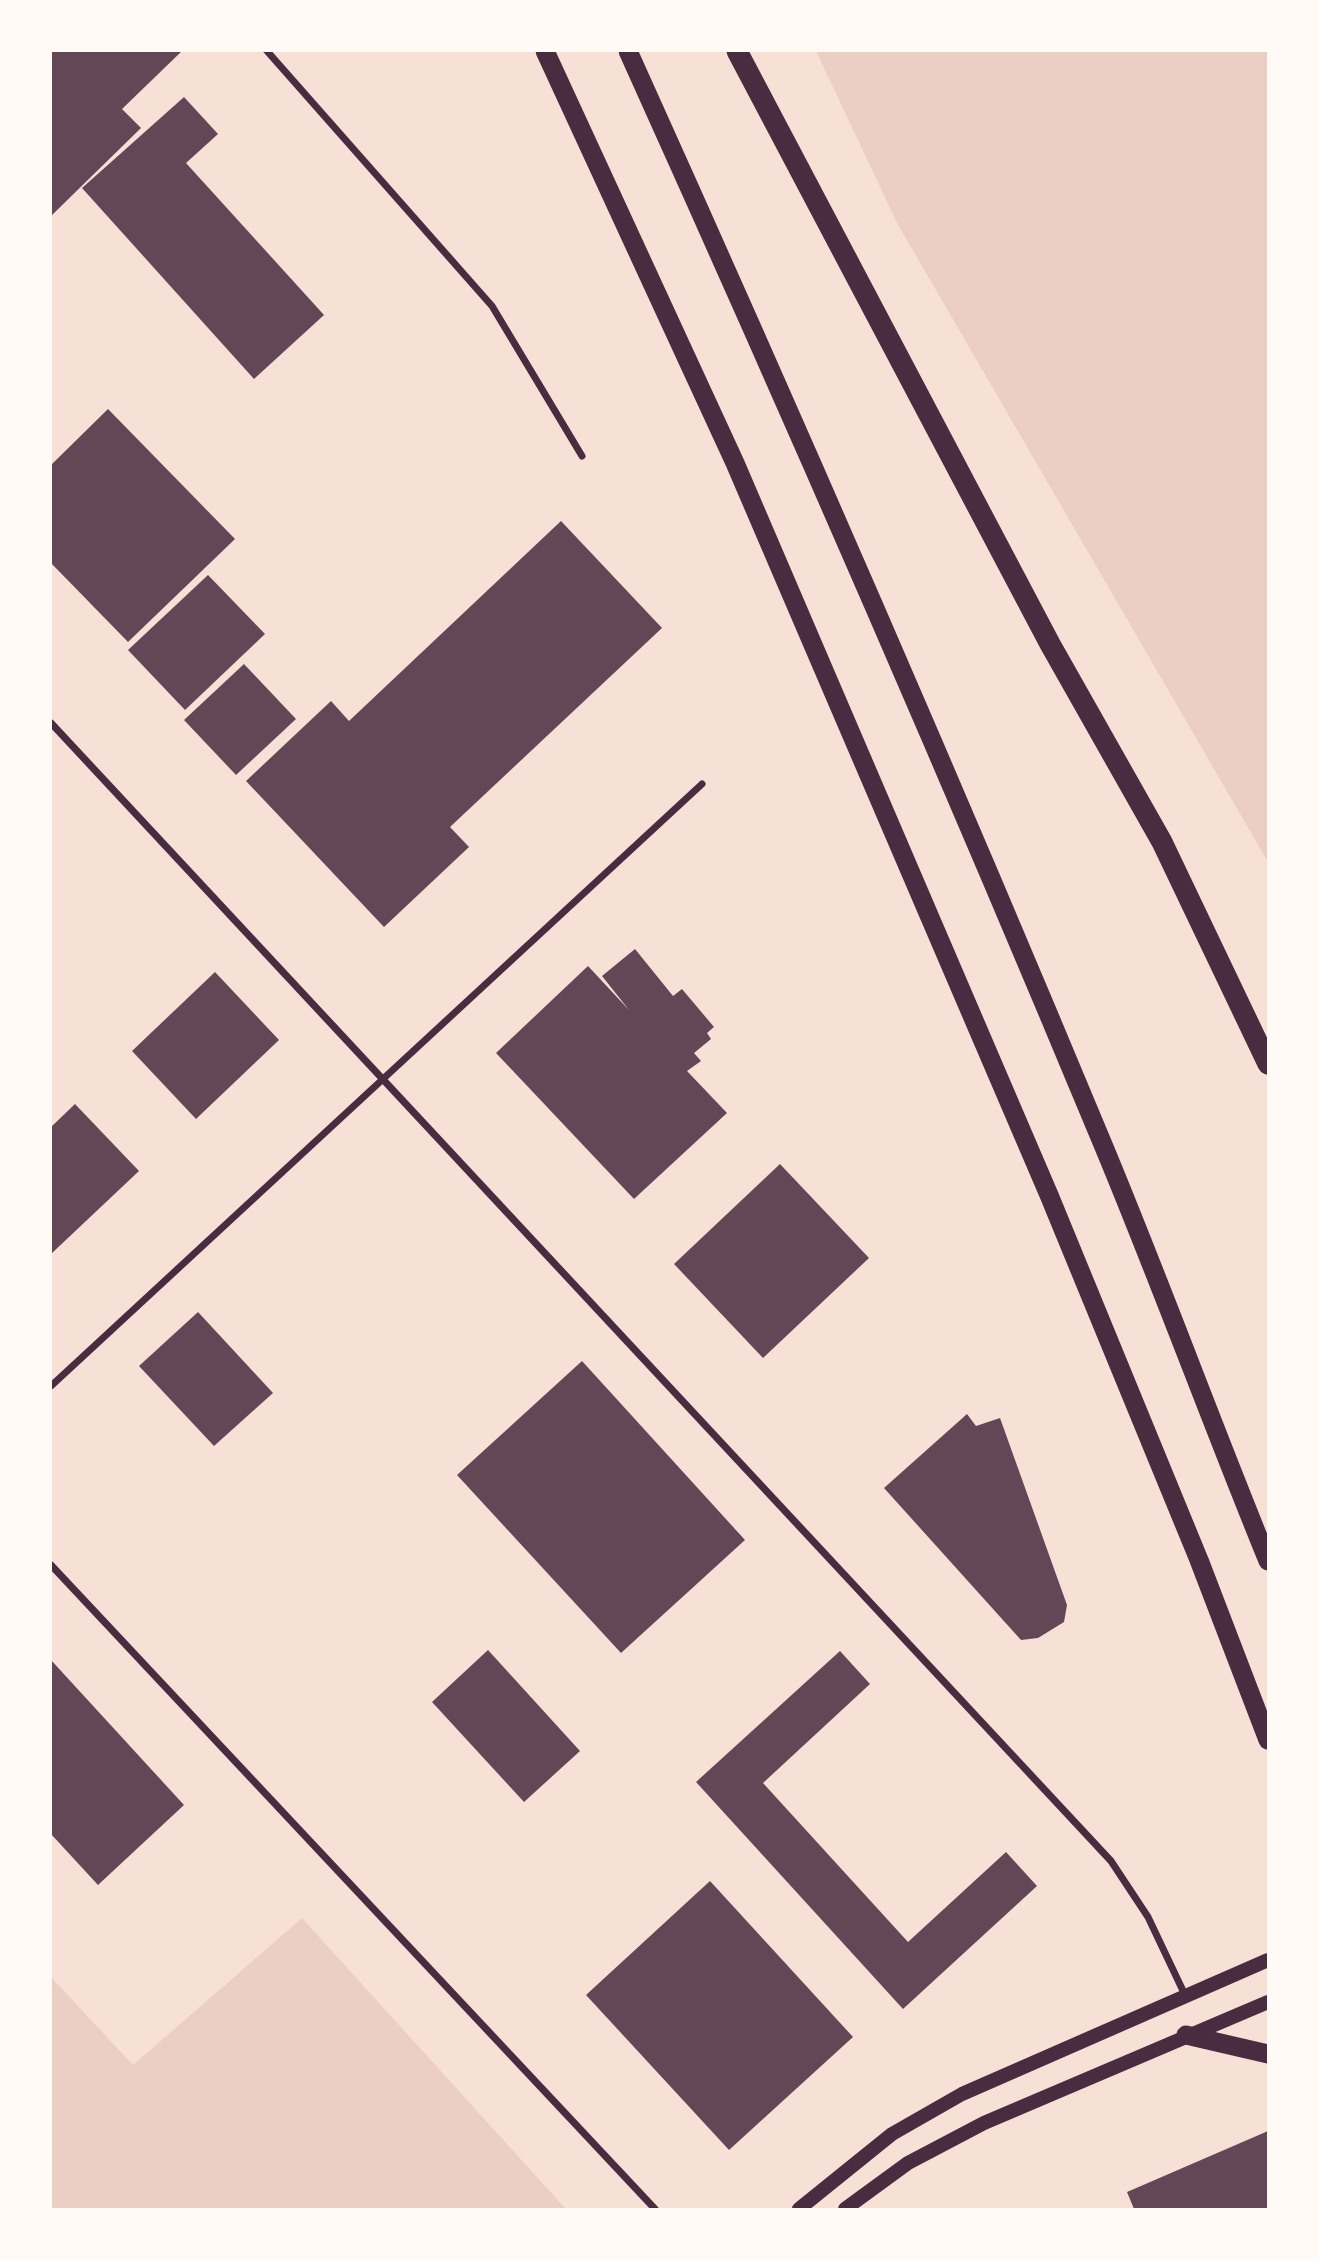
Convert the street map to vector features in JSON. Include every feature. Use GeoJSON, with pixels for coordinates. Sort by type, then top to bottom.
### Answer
{"type":"FeatureCollection","features":[{"type":"Feature","properties":{"kind":"highway"},"geometry":{"type":"LineString","coordinates":[[545,51],[736,463],[1038,1169],[1199,1560],[1268,1740]]}},
{"type":"Feature","properties":{"kind":"highway"},"geometry":{"type":"LineString","coordinates":[[628,51],[797,424],[957,795],[1107,1153],[1268,1561]]}},
{"type":"Feature","properties":{"kind":"highway"},"geometry":{"type":"LineString","coordinates":[[737,51],[1050,644],[1162,842],[1268,1064]]}},
{"type":"Feature","properties":{"kind":"highway"},"geometry":{"type":"LineString","coordinates":[[1186,2035],[1268,2054]]}},
{"type":"Feature","properties":{"kind":"main road"},"geometry":{"type":"LineString","coordinates":[[799,2209],[892,2134],[962,2094],[1268,1960]]}},
{"type":"Feature","properties":{"kind":"main road"},"geometry":{"type":"LineString","coordinates":[[845,2209],[908,2163],[984,2123],[1268,2002]]}},
{"type":"Feature","properties":{"kind":"street"},"geometry":{"type":"LineString","coordinates":[[267,51],[492,306],[582,456]]}},
{"type":"Feature","properties":{"kind":"street"},"geometry":{"type":"LineString","coordinates":[[51,723],[1111,1860],[1148,1917],[1185,1995]]}},
{"type":"Feature","properties":{"kind":"street"},"geometry":{"type":"LineString","coordinates":[[51,1386],[702,783]]}},
{"type":"Feature","properties":{"kind":"street"},"geometry":{"type":"LineString","coordinates":[[51,1565],[655,2209]]}},
{"type":"Feature","properties":{"kind":"shaded area"},"geometry":{"type":"Polygon","coordinates":[[[816,51],[1268,51],[1268,862],[897,223],[816,51]]]}},
{"type":"Feature","properties":{"kind":"shaded area"},"geometry":{"type":"Polygon","coordinates":[[[302,1918],[566,2209],[51,2209],[51,1977],[133,2065],[302,1918]]]}},
{"type":"Feature","properties":{"kind":"building"},"geometry":{"type":"Polygon","coordinates":[[[51,51],[182,51],[122,109],[141,128],[51,216],[51,51]]]}},
{"type":"Feature","properties":{"kind":"building"},"geometry":{"type":"Polygon","coordinates":[[[184,97],[218,134],[186,163],[324,315],[254,379],[82,188],[184,97]]]}},
{"type":"Feature","properties":{"kind":"building"},"geometry":{"type":"Polygon","coordinates":[[[108,409],[235,539],[128,642],[51,563],[51,465],[108,409]]]}},
{"type":"Feature","properties":{"kind":"building"},"geometry":{"type":"Polygon","coordinates":[[[561,521],[662,628],[450,827],[469,847],[384,927],[246,781],[331,701],[349,721],[561,521]]]}},
{"type":"Feature","properties":{"kind":"building"},"geometry":{"type":"Polygon","coordinates":[[[208,575],[265,634],[185,710],[128,650],[208,575]]]}},
{"type":"Feature","properties":{"kind":"building"},"geometry":{"type":"Polygon","coordinates":[[[244,664],[296,719],[236,775],[184,720],[244,664]]]}},
{"type":"Feature","properties":{"kind":"building"},"geometry":{"type":"Polygon","coordinates":[[[635,949],[673,996],[682,989],[714,1027],[707,1033],[711,1039],[694,1053],[701,1061],[687,1071],[727,1113],[634,1199],[496,1053],[588,966],[629,1010],[602,976],[635,949]]]}},
{"type":"Feature","properties":{"kind":"building"},"geometry":{"type":"Polygon","coordinates":[[[215,972],[279,1040],[196,1119],[132,1051],[215,972]]]}},
{"type":"Feature","properties":{"kind":"building"},"geometry":{"type":"Polygon","coordinates":[[[75,1104],[139,1171],[51,1254],[51,1127],[75,1104]]]}},
{"type":"Feature","properties":{"kind":"building"},"geometry":{"type":"Polygon","coordinates":[[[780,1164],[869,1258],[763,1358],[674,1264],[780,1164]]]}},
{"type":"Feature","properties":{"kind":"building"},"geometry":{"type":"Polygon","coordinates":[[[198,1312],[273,1393],[214,1446],[139,1366],[198,1312]]]}},
{"type":"Feature","properties":{"kind":"building"},"geometry":{"type":"Polygon","coordinates":[[[582,1361],[745,1540],[621,1653],[457,1475],[582,1361]]]}},
{"type":"Feature","properties":{"kind":"building"},"geometry":{"type":"Polygon","coordinates":[[[967,1414],[976,1426],[1000,1418],[1067,1605],[1064,1622],[1038,1638],[1021,1640],[884,1488],[967,1414]]]}},
{"type":"Feature","properties":{"kind":"building"},"geometry":{"type":"Polygon","coordinates":[[[488,1650],[580,1751],[524,1802],[432,1702],[488,1650]]]}},
{"type":"Feature","properties":{"kind":"building"},"geometry":{"type":"Polygon","coordinates":[[[840,1651],[870,1684],[763,1783],[908,1942],[1006,1852],[1037,1886],[903,2009],[696,1782],[840,1651]]]}},
{"type":"Feature","properties":{"kind":"building"},"geometry":{"type":"Polygon","coordinates":[[[51,1660],[184,1805],[98,1885],[51,1834],[51,1660]]]}},
{"type":"Feature","properties":{"kind":"building"},"geometry":{"type":"Polygon","coordinates":[[[710,1881],[853,2037],[729,2150],[586,1995],[710,1881]]]}},
{"type":"Feature","properties":{"kind":"building"},"geometry":{"type":"Polygon","coordinates":[[[1268,2131],[1268,2209],[1134,2209],[1127,2192],[1268,2131]]]}}]}
